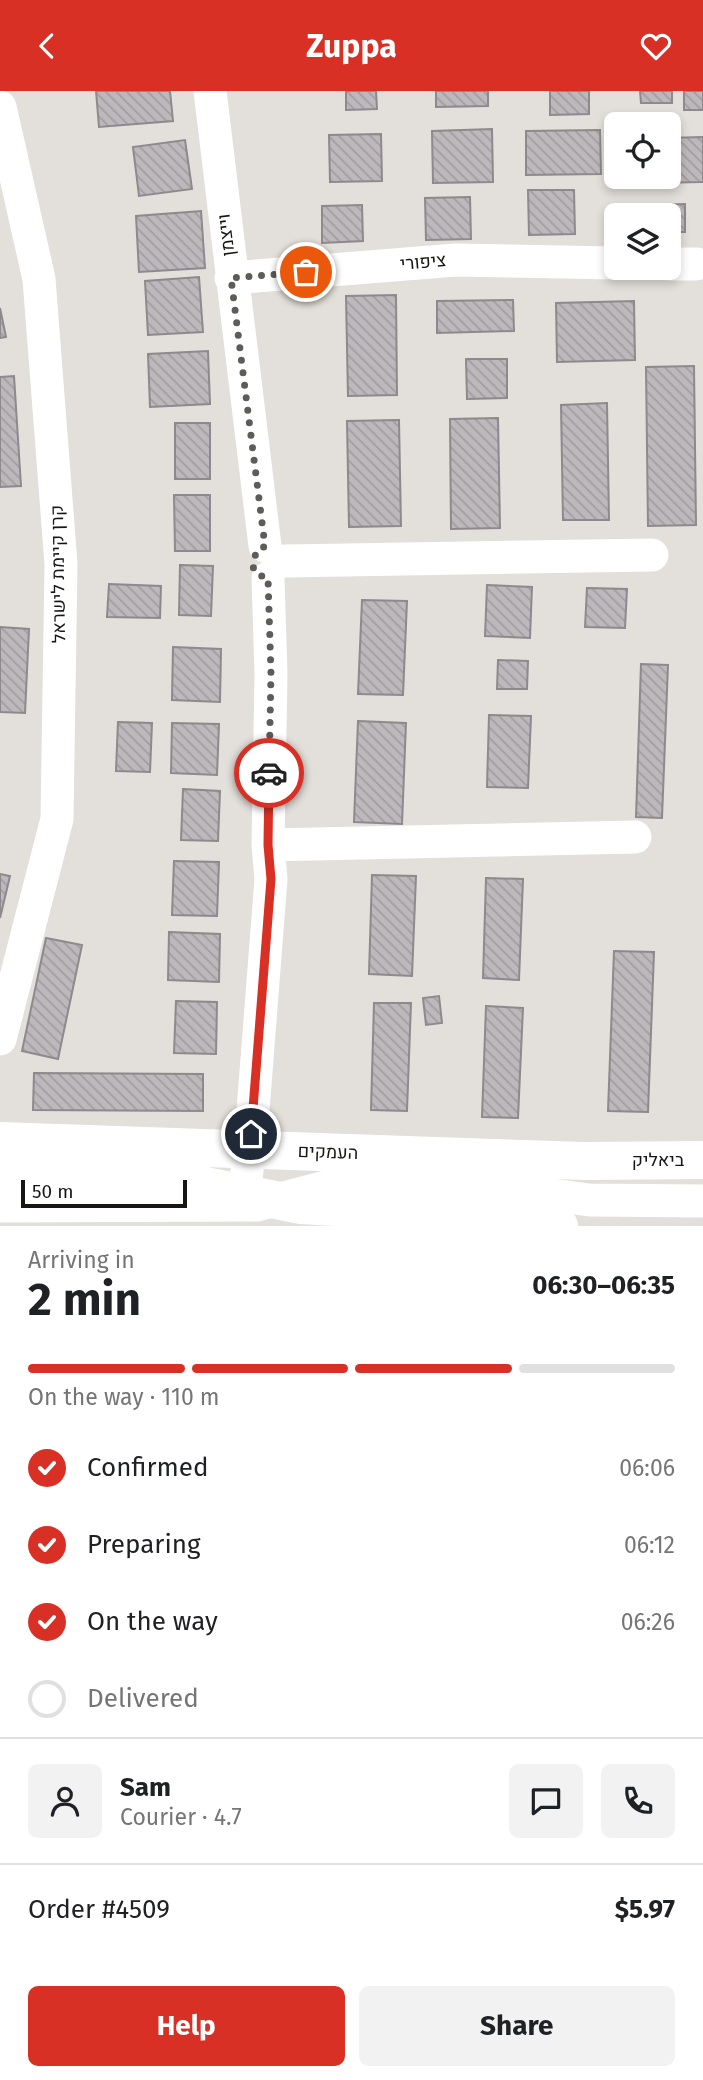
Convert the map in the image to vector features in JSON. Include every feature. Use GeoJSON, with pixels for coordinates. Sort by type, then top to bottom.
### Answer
{"type":"FeatureCollection","features":[{"type":"Feature","properties":{"kind":"main road","name":"העמקים"},"geometry":{"type":"LineString","coordinates":[[0,1140],[614,1161]]}},
{"type":"Feature","properties":{"kind":"main road","name":"ביאליק"},"geometry":{"type":"LineString","coordinates":[[614,1161],[691,1160]]}},
{"type":"Feature","properties":{"kind":"main road"},"geometry":{"type":"LineString","coordinates":[[0,1179],[206,1186],[300,1205],[471,1215],[577,1210]]}},
{"type":"Feature","properties":{"kind":"street","name":"וייצמן"},"geometry":{"type":"LineString","coordinates":[[210,91],[231,278],[272,562],[268,845],[271,879],[250,1149],[259,1197]]}},
{"type":"Feature","properties":{"kind":"street","name":"קרן קיימת לישראל"},"geometry":{"type":"LineString","coordinates":[[0,107],[39,279],[61,564],[58,819],[0,1039]]}},
{"type":"Feature","properties":{"kind":"street","name":"ציפורי"},"geometry":{"type":"LineString","coordinates":[[231,278],[456,260],[604,263]]}},
{"type":"Feature","properties":{"kind":"street"},"geometry":{"type":"LineString","coordinates":[[272,562],[652,555]]}},
{"type":"Feature","properties":{"kind":"street"},"geometry":{"type":"LineString","coordinates":[[268,845],[635,837]]}},
{"type":"Feature","properties":{"kind":"street"},"geometry":{"type":"LineString","coordinates":[[549,1160],[565,1168],[577,1210]]}},
{"type":"Feature","properties":{"kind":"street"},"geometry":{"type":"LineString","coordinates":[[577,1210],[591,1169],[614,1161]]}},
{"type":"Feature","properties":{"kind":"street"},"geometry":{"type":"LineString","coordinates":[[0,1206],[239,1206],[259,1197]]}},
{"type":"Feature","properties":{"kind":"street"},"geometry":{"type":"LineString","coordinates":[[577,1210],[697,1201]]}},
{"type":"Feature","properties":{"kind":"street"},"geometry":{"type":"LineString","coordinates":[[24,1226],[24,1219],[133,1223]]}},
{"type":"Feature","properties":{"kind":"building"},"geometry":{"type":"Polygon","coordinates":[[[96,91],[170,91],[173,121],[99,127],[96,91]]]}},
{"type":"Feature","properties":{"kind":"building"},"geometry":{"type":"Polygon","coordinates":[[[346,91],[376,91],[377,109],[346,110],[346,91]]]}},
{"type":"Feature","properties":{"kind":"building"},"geometry":{"type":"Polygon","coordinates":[[[436,91],[488,91],[488,106],[436,107],[436,91]]]}},
{"type":"Feature","properties":{"kind":"building"},"geometry":{"type":"Polygon","coordinates":[[[550,91],[589,91],[589,114],[550,115],[550,91]]]}},
{"type":"Feature","properties":{"kind":"building"},"geometry":{"type":"Polygon","coordinates":[[[640,91],[672,91],[672,103],[641,103],[640,91]]]}},
{"type":"Feature","properties":{"kind":"building"},"geometry":{"type":"Polygon","coordinates":[[[684,91],[703,91],[703,110],[684,110],[684,91]]]}},
{"type":"Feature","properties":{"kind":"building"},"geometry":{"type":"Polygon","coordinates":[[[492,129],[493,182],[433,183],[432,131],[492,129]]]}},
{"type":"Feature","properties":{"kind":"building"},"geometry":{"type":"Polygon","coordinates":[[[600,130],[601,174],[526,175],[526,131],[600,130]]]}},
{"type":"Feature","properties":{"kind":"building"},"geometry":{"type":"Polygon","coordinates":[[[381,134],[382,181],[330,182],[329,135],[381,134]]]}},
{"type":"Feature","properties":{"kind":"building"},"geometry":{"type":"Polygon","coordinates":[[[703,137],[703,182],[681,182],[681,138],[703,137]]]}},
{"type":"Feature","properties":{"kind":"building"},"geometry":{"type":"Polygon","coordinates":[[[185,140],[192,189],[139,196],[133,147],[185,140]]]}},
{"type":"Feature","properties":{"kind":"building"},"geometry":{"type":"Polygon","coordinates":[[[528,190],[574,190],[575,234],[529,235],[528,190]]]}},
{"type":"Feature","properties":{"kind":"building"},"geometry":{"type":"Polygon","coordinates":[[[470,197],[471,239],[426,240],[425,198],[470,197]]]}},
{"type":"Feature","properties":{"kind":"building"},"geometry":{"type":"Polygon","coordinates":[[[681,204],[685,204],[685,232],[681,232],[681,204]]]}},
{"type":"Feature","properties":{"kind":"building"},"geometry":{"type":"Polygon","coordinates":[[[362,205],[363,241],[322,243],[322,206],[362,205]]]}},
{"type":"Feature","properties":{"kind":"building"},"geometry":{"type":"Polygon","coordinates":[[[201,211],[205,268],[139,272],[136,216],[201,211]]]}},
{"type":"Feature","properties":{"kind":"building"},"geometry":{"type":"Polygon","coordinates":[[[199,277],[203,332],[148,335],[145,281],[199,277]]]}},
{"type":"Feature","properties":{"kind":"building"},"geometry":{"type":"Polygon","coordinates":[[[396,295],[397,395],[348,396],[346,296],[396,295]]]}},
{"type":"Feature","properties":{"kind":"building"},"geometry":{"type":"Polygon","coordinates":[[[513,300],[514,331],[437,333],[437,301],[513,300]]]}},
{"type":"Feature","properties":{"kind":"building"},"geometry":{"type":"Polygon","coordinates":[[[634,301],[635,360],[557,362],[556,303],[634,301]]]}},
{"type":"Feature","properties":{"kind":"building"},"geometry":{"type":"Polygon","coordinates":[[[0,308],[6,337],[0,338],[0,308]]]}},
{"type":"Feature","properties":{"kind":"building"},"geometry":{"type":"Polygon","coordinates":[[[208,351],[210,404],[150,407],[148,354],[208,351]]]}},
{"type":"Feature","properties":{"kind":"building"},"geometry":{"type":"Polygon","coordinates":[[[466,359],[507,359],[507,398],[467,399],[466,359]]]}},
{"type":"Feature","properties":{"kind":"building"},"geometry":{"type":"Polygon","coordinates":[[[694,366],[696,525],[648,526],[646,367],[694,366]]]}},
{"type":"Feature","properties":{"kind":"building"},"geometry":{"type":"Polygon","coordinates":[[[14,376],[21,486],[0,487],[0,377],[14,376]]]}},
{"type":"Feature","properties":{"kind":"building"},"geometry":{"type":"Polygon","coordinates":[[[607,403],[609,520],[563,520],[561,405],[607,403]]]}},
{"type":"Feature","properties":{"kind":"building"},"geometry":{"type":"Polygon","coordinates":[[[498,418],[500,528],[451,529],[450,419],[498,418]]]}},
{"type":"Feature","properties":{"kind":"building"},"geometry":{"type":"Polygon","coordinates":[[[399,420],[401,526],[349,527],[347,421],[399,420]]]}},
{"type":"Feature","properties":{"kind":"building"},"geometry":{"type":"Polygon","coordinates":[[[175,423],[210,423],[210,479],[175,479],[175,423]]]}},
{"type":"Feature","properties":{"kind":"building"},"geometry":{"type":"Polygon","coordinates":[[[174,495],[210,495],[210,551],[175,551],[174,495]]]}},
{"type":"Feature","properties":{"kind":"building"},"geometry":{"type":"Polygon","coordinates":[[[180,565],[213,566],[211,616],[179,615],[180,565]]]}},
{"type":"Feature","properties":{"kind":"building"},"geometry":{"type":"Polygon","coordinates":[[[109,584],[161,586],[160,618],[107,617],[109,584]]]}},
{"type":"Feature","properties":{"kind":"building"},"geometry":{"type":"Polygon","coordinates":[[[487,585],[532,587],[530,638],[485,636],[487,585]]]}},
{"type":"Feature","properties":{"kind":"building"},"geometry":{"type":"Polygon","coordinates":[[[587,588],[627,589],[625,628],[585,627],[587,588]]]}},
{"type":"Feature","properties":{"kind":"building"},"geometry":{"type":"Polygon","coordinates":[[[362,600],[407,601],[403,695],[358,694],[362,600]]]}},
{"type":"Feature","properties":{"kind":"building"},"geometry":{"type":"Polygon","coordinates":[[[0,627],[29,629],[25,713],[0,712],[0,627]]]}},
{"type":"Feature","properties":{"kind":"building"},"geometry":{"type":"Polygon","coordinates":[[[173,647],[221,649],[220,702],[172,700],[173,647]]]}},
{"type":"Feature","properties":{"kind":"building"},"geometry":{"type":"Polygon","coordinates":[[[498,660],[528,661],[527,689],[497,689],[498,660]]]}},
{"type":"Feature","properties":{"kind":"building"},"geometry":{"type":"Polygon","coordinates":[[[641,664],[668,665],[662,818],[636,817],[641,664]]]}},
{"type":"Feature","properties":{"kind":"building"},"geometry":{"type":"Polygon","coordinates":[[[489,715],[531,716],[528,788],[487,787],[489,715]]]}},
{"type":"Feature","properties":{"kind":"building"},"geometry":{"type":"Polygon","coordinates":[[[358,721],[406,723],[402,824],[354,822],[358,721]]]}},
{"type":"Feature","properties":{"kind":"building"},"geometry":{"type":"Polygon","coordinates":[[[118,722],[152,723],[150,772],[116,771],[118,722]]]}},
{"type":"Feature","properties":{"kind":"building"},"geometry":{"type":"Polygon","coordinates":[[[172,723],[219,724],[217,775],[171,773],[172,723]]]}},
{"type":"Feature","properties":{"kind":"building"},"geometry":{"type":"Polygon","coordinates":[[[183,789],[220,791],[218,841],[181,840],[183,789]]]}},
{"type":"Feature","properties":{"kind":"building"},"geometry":{"type":"Polygon","coordinates":[[[174,861],[219,862],[217,916],[172,915],[174,861]]]}},
{"type":"Feature","properties":{"kind":"building"},"geometry":{"type":"Polygon","coordinates":[[[0,874],[10,876],[0,918],[0,874]]]}},
{"type":"Feature","properties":{"kind":"building"},"geometry":{"type":"Polygon","coordinates":[[[372,875],[416,876],[412,976],[369,974],[372,875]]]}},
{"type":"Feature","properties":{"kind":"building"},"geometry":{"type":"Polygon","coordinates":[[[486,878],[523,879],[519,980],[483,978],[486,878]]]}},
{"type":"Feature","properties":{"kind":"building"},"geometry":{"type":"Polygon","coordinates":[[[169,932],[220,934],[219,982],[168,980],[169,932]]]}},
{"type":"Feature","properties":{"kind":"building"},"geometry":{"type":"Polygon","coordinates":[[[46,938],[82,945],[58,1059],[22,1051],[46,938]]]}},
{"type":"Feature","properties":{"kind":"building"},"geometry":{"type":"Polygon","coordinates":[[[614,951],[654,952],[648,1112],[608,1111],[614,951]]]}},
{"type":"Feature","properties":{"kind":"building"},"geometry":{"type":"Polygon","coordinates":[[[439,996],[442,1023],[426,1025],[423,998],[439,996]]]}},
{"type":"Feature","properties":{"kind":"building"},"geometry":{"type":"Polygon","coordinates":[[[176,1001],[217,1002],[216,1054],[174,1053],[176,1001]]]}},
{"type":"Feature","properties":{"kind":"building"},"geometry":{"type":"Polygon","coordinates":[[[374,1003],[411,1003],[407,1111],[371,1110],[374,1003]]]}},
{"type":"Feature","properties":{"kind":"building"},"geometry":{"type":"Polygon","coordinates":[[[486,1006],[523,1008],[518,1118],[482,1117],[486,1006]]]}},
{"type":"Feature","properties":{"kind":"building"},"geometry":{"type":"Polygon","coordinates":[[[34,1073],[203,1074],[203,1111],[33,1110],[34,1073]]]}},
{"type":"Feature","properties":{"kind":"way so far"},"geometry":{"type":"LineString","coordinates":[[269,773],[271,674],[268,578],[255,572],[252,561],[256,552],[265,546],[231,278],[306,272]]}},
{"type":"Feature","properties":{"kind":"route"},"geometry":{"type":"LineString","coordinates":[[251,1134],[271,879],[268,845],[269,773]]}}]}
